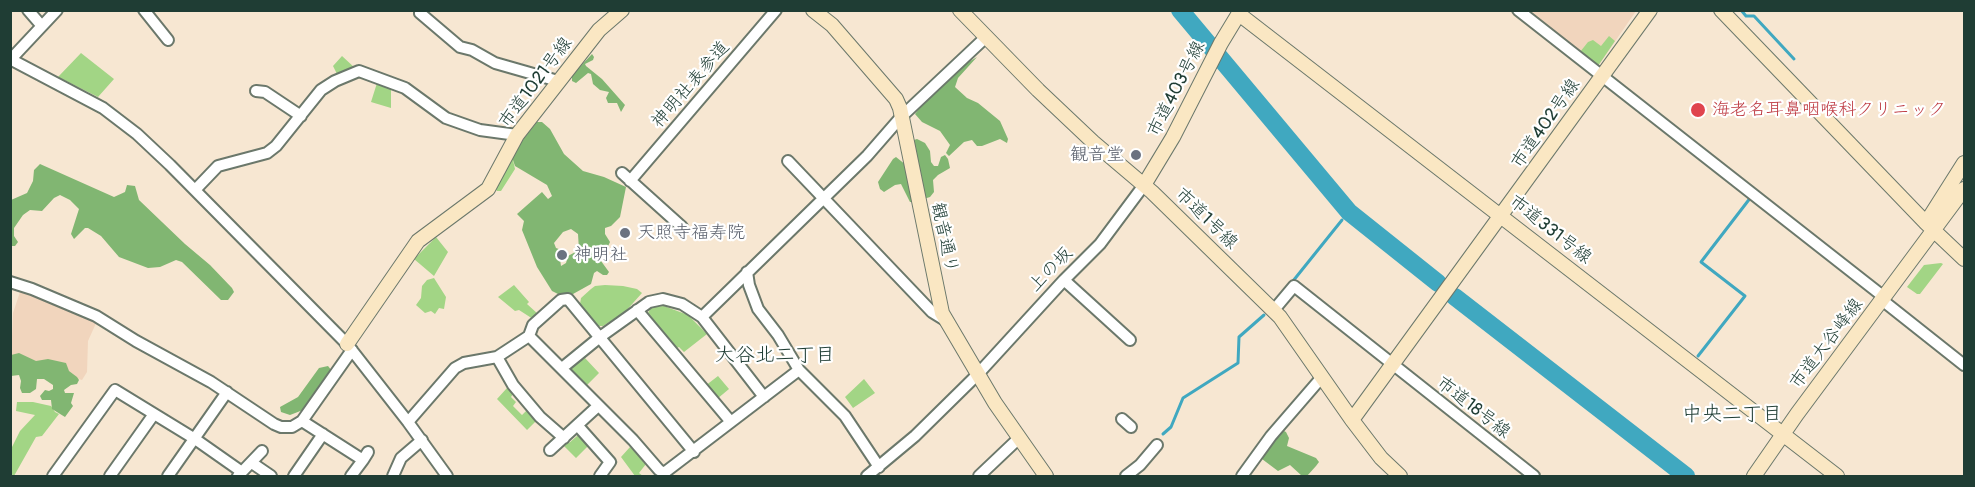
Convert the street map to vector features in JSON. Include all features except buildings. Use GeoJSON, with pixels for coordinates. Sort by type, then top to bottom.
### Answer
{"type":"FeatureCollection","features":[{"type":"Feature","properties":{"kind":"street"},"geometry":{"type":"LineString","coordinates":[[28,10],[41,26]]}},
{"type":"Feature","properties":{"kind":"street"},"geometry":{"type":"LineString","coordinates":[[57,10],[10,59],[103,108],[137,134],[350,347],[422,440],[447,477]]}},
{"type":"Feature","properties":{"kind":"street"},"geometry":{"type":"LineString","coordinates":[[144,10],[168,40]]}},
{"type":"Feature","properties":{"kind":"street"},"geometry":{"type":"LineString","coordinates":[[421,10],[420,13],[460,47],[472,50],[495,63],[558,81]]}},
{"type":"Feature","properties":{"kind":"street","name":"市道1021号線"},"geometry":{"type":"LineString","coordinates":[[350,347],[418,241],[489,189],[517,135],[600,30],[622,10]]}},
{"type":"Feature","properties":{"kind":"street","name":"神明社表参道"},"geometry":{"type":"LineString","coordinates":[[682,227],[626,177],[776,10]]}},
{"type":"Feature","properties":{"kind":"street","name":"市道1号線"},"geometry":{"type":"LineString","coordinates":[[960,10],[985,38],[1093,142],[1144,185],[1280,317],[1352,420],[1381,458],[1400,477]]}},
{"type":"Feature","properties":{"kind":"street"},"geometry":{"type":"LineString","coordinates":[[1518,10],[1965,365]]}},
{"type":"Feature","properties":{"kind":"street","name":"市道402号線"},"geometry":{"type":"LineString","coordinates":[[1352,420],[1650,10]]}},
{"type":"Feature","properties":{"kind":"street"},"geometry":{"type":"LineString","coordinates":[[1721,10],[1930,229],[1965,270]]}},
{"type":"Feature","properties":{"kind":"street","name":"観音通り"},"geometry":{"type":"LineString","coordinates":[[817,12],[832,25],[891,93],[900,108],[940,306],[945,320],[1018,439],[1046,477]]}},
{"type":"Feature","properties":{"kind":"street","name":"市道403号線"},"geometry":{"type":"LineString","coordinates":[[1144,185],[1173,137],[1218,47],[1240,12]]}},
{"type":"Feature","properties":{"kind":"street","name":"市道331号線"},"geometry":{"type":"LineString","coordinates":[[1240,12],[1837,477]]}},
{"type":"Feature","properties":{"kind":"street"},"geometry":{"type":"LineString","coordinates":[[702,317],[867,156],[901,117],[985,38]]}},
{"type":"Feature","properties":{"kind":"street"},"geometry":{"type":"LineString","coordinates":[[195,190],[218,166],[267,153],[276,146],[321,90],[359,71],[405,88],[446,118],[480,130],[517,135]]}},
{"type":"Feature","properties":{"kind":"street"},"geometry":{"type":"LineString","coordinates":[[256,92],[265,92],[300,116]]}},
{"type":"Feature","properties":{"kind":"street"},"geometry":{"type":"LineString","coordinates":[[788,161],[932,312],[945,320]]}},
{"type":"Feature","properties":{"kind":"street"},"geometry":{"type":"LineString","coordinates":[[1930,229],[1965,164]]}},
{"type":"Feature","properties":{"kind":"street","name":"上の坂"},"geometry":{"type":"LineString","coordinates":[[867,477],[915,436],[977,375],[1100,244],[1144,185]]}},
{"type":"Feature","properties":{"kind":"street"},"geometry":{"type":"LineString","coordinates":[[1930,229],[1965,189]]}},
{"type":"Feature","properties":{"kind":"street"},"geometry":{"type":"LineString","coordinates":[[1930,229],[1965,259]]}},
{"type":"Feature","properties":{"kind":"street","name":"市道大谷峰線"},"geometry":{"type":"LineString","coordinates":[[1755,477],[1930,229]]}},
{"type":"Feature","properties":{"kind":"street"},"geometry":{"type":"LineString","coordinates":[[747,272],[758,309],[778,335],[799,370],[845,416],[879,467]]}},
{"type":"Feature","properties":{"kind":"street"},"geometry":{"type":"LineString","coordinates":[[1064,280],[1123,338]]}},
{"type":"Feature","properties":{"kind":"street"},"geometry":{"type":"LineString","coordinates":[[10,282],[96,316],[227,392],[273,424],[292,427],[302,421],[350,347]]}},
{"type":"Feature","properties":{"kind":"street","name":"市道18号線"},"geometry":{"type":"LineString","coordinates":[[1273,311],[1294,286],[1534,477]]}},
{"type":"Feature","properties":{"kind":"street"},"geometry":{"type":"LineString","coordinates":[[408,422],[455,368],[464,363],[497,357],[529,336],[532,325],[561,300],[568,299],[694,452]]}},
{"type":"Feature","properties":{"kind":"street"},"geometry":{"type":"LineString","coordinates":[[562,368],[637,310],[649,302],[663,299],[681,304],[702,317],[764,397]]}},
{"type":"Feature","properties":{"kind":"street"},"geometry":{"type":"LineString","coordinates":[[637,310],[731,422]]}},
{"type":"Feature","properties":{"kind":"street"},"geometry":{"type":"LineString","coordinates":[[529,336],[664,473],[799,370]]}},
{"type":"Feature","properties":{"kind":"street"},"geometry":{"type":"LineString","coordinates":[[497,357],[513,385],[540,417],[564,438]]}},
{"type":"Feature","properties":{"kind":"street"},"geometry":{"type":"LineString","coordinates":[[1242,477],[1271,436],[1322,377]]}},
{"type":"Feature","properties":{"kind":"street"},"geometry":{"type":"LineString","coordinates":[[53,477],[115,390],[195,439],[240,474],[262,451]]}},
{"type":"Feature","properties":{"kind":"street"},"geometry":{"type":"LineString","coordinates":[[168,477],[227,392]]}},
{"type":"Feature","properties":{"kind":"street"},"geometry":{"type":"LineString","coordinates":[[550,450],[598,406]]}},
{"type":"Feature","properties":{"kind":"street"},"geometry":{"type":"LineString","coordinates":[[110,477],[154,414]]}},
{"type":"Feature","properties":{"kind":"street"},"geometry":{"type":"LineString","coordinates":[[302,421],[365,456],[351,477]]}},
{"type":"Feature","properties":{"kind":"street"},"geometry":{"type":"LineString","coordinates":[[578,426],[610,462],[600,477]]}},
{"type":"Feature","properties":{"kind":"street"},"geometry":{"type":"LineString","coordinates":[[294,477],[323,434]]}},
{"type":"Feature","properties":{"kind":"street"},"geometry":{"type":"LineString","coordinates":[[979,477],[1018,439]]}},
{"type":"Feature","properties":{"kind":"street"},"geometry":{"type":"LineString","coordinates":[[393,477],[401,458],[422,440]]}},
{"type":"Feature","properties":{"kind":"street"},"geometry":{"type":"LineString","coordinates":[[1126,477],[1157,445]]}},
{"type":"Feature","properties":{"kind":"street"},"geometry":{"type":"LineString","coordinates":[[252,463],[271,477]]}},
{"type":"Feature","properties":{"kind":"shaded area"},"geometry":{"type":"Polygon","coordinates":[[[1526,11],[1636,11],[1598,66],[1526,11]]]}},
{"type":"Feature","properties":{"kind":"shaded area"},"geometry":{"type":"Polygon","coordinates":[[[21,289],[97,321],[88,341],[87,372],[82,380],[11,360],[13,313],[21,289]]]}},
{"type":"Feature","properties":{"kind":"green space"},"geometry":{"type":"Polygon","coordinates":[[[1609,36],[1615,41],[1598,66],[1580,52],[1588,42],[1593,40],[1601,46],[1609,36]]]}},
{"type":"Feature","properties":{"kind":"green space"},"geometry":{"type":"Polygon","coordinates":[[[81,53],[114,79],[98,97],[58,77],[81,53]]]}},
{"type":"Feature","properties":{"kind":"green space"},"geometry":{"type":"Polygon","coordinates":[[[592,54],[593,60],[585,64],[586,66],[602,79],[625,105],[621,112],[617,103],[608,103],[606,98],[609,92],[600,90],[593,84],[591,74],[588,73],[576,83],[572,81],[572,75],[592,54]]]}},
{"type":"Feature","properties":{"kind":"green space"},"geometry":{"type":"Polygon","coordinates":[[[342,56],[355,68],[341,75],[337,74],[333,66],[342,56]]]}},
{"type":"Feature","properties":{"kind":"green space"},"geometry":{"type":"Polygon","coordinates":[[[977,57],[958,78],[955,87],[1000,121],[1008,139],[1007,143],[1000,139],[977,146],[972,140],[964,142],[949,156],[946,153],[950,145],[940,131],[922,122],[915,114],[925,101],[953,77],[962,66],[977,57]]]}},
{"type":"Feature","properties":{"kind":"green space"},"geometry":{"type":"Polygon","coordinates":[[[377,83],[391,88],[391,108],[371,102],[377,83]]]}},
{"type":"Feature","properties":{"kind":"green space"},"geometry":{"type":"Polygon","coordinates":[[[537,122],[542,122],[550,129],[564,154],[583,171],[626,187],[620,217],[611,226],[605,228],[605,234],[610,242],[601,261],[609,272],[603,275],[597,271],[594,273],[591,284],[573,294],[560,295],[552,291],[537,267],[522,230],[524,221],[517,214],[542,192],[548,199],[552,196],[547,185],[515,166],[512,156],[537,122]],[[571,229],[563,232],[554,243],[556,248],[564,251],[560,259],[561,266],[566,263],[568,256],[579,250],[578,234],[571,229]]]}},
{"type":"Feature","properties":{"kind":"green space"},"geometry":{"type":"Polygon","coordinates":[[[917,139],[925,143],[934,166],[938,166],[941,157],[945,155],[950,168],[933,180],[934,192],[930,197],[910,202],[901,184],[884,192],[880,189],[878,182],[896,157],[906,165],[911,141],[917,139]]]}},
{"type":"Feature","properties":{"kind":"green space"},"geometry":{"type":"Polygon","coordinates":[[[512,156],[515,169],[501,191],[497,191],[495,188],[512,156]]]}},
{"type":"Feature","properties":{"kind":"green space"},"geometry":{"type":"Polygon","coordinates":[[[40,164],[114,197],[125,192],[127,185],[135,186],[139,200],[210,265],[234,292],[228,300],[221,300],[182,262],[176,260],[160,267],[148,268],[119,257],[101,236],[88,228],[85,228],[74,239],[71,234],[79,209],[70,200],[60,195],[42,211],[30,210],[23,215],[14,228],[14,236],[18,242],[15,246],[11,246],[11,200],[27,193],[33,181],[34,170],[40,164]]]}},
{"type":"Feature","properties":{"kind":"green space"},"geometry":{"type":"Polygon","coordinates":[[[436,237],[448,252],[434,276],[414,259],[436,237]]]}},
{"type":"Feature","properties":{"kind":"green space"},"geometry":{"type":"Polygon","coordinates":[[[1943,264],[1920,294],[1907,287],[1924,265],[1943,264]]]}},
{"type":"Feature","properties":{"kind":"green space"},"geometry":{"type":"Polygon","coordinates":[[[434,278],[446,297],[444,309],[439,308],[435,314],[431,311],[425,313],[416,305],[421,298],[422,286],[427,280],[434,278]]]}},
{"type":"Feature","properties":{"kind":"green space"},"geometry":{"type":"Polygon","coordinates":[[[514,285],[529,302],[527,304],[538,314],[533,319],[519,310],[515,311],[498,297],[514,285]]]}},
{"type":"Feature","properties":{"kind":"green space"},"geometry":{"type":"Polygon","coordinates":[[[595,286],[637,289],[642,293],[625,312],[603,326],[597,326],[581,308],[581,298],[595,286]]]}},
{"type":"Feature","properties":{"kind":"green space"},"geometry":{"type":"Polygon","coordinates":[[[664,306],[688,315],[707,334],[684,352],[679,347],[677,348],[648,313],[651,307],[664,306]]]}},
{"type":"Feature","properties":{"kind":"green space"},"geometry":{"type":"Polygon","coordinates":[[[19,353],[36,361],[48,359],[66,363],[69,371],[77,377],[79,380],[77,384],[64,390],[65,393],[74,393],[71,403],[73,406],[65,417],[52,409],[51,400],[42,400],[40,396],[45,390],[53,389],[53,385],[44,379],[37,379],[36,389],[30,393],[22,393],[19,375],[11,376],[11,355],[19,353]]]}},
{"type":"Feature","properties":{"kind":"green space"},"geometry":{"type":"Polygon","coordinates":[[[585,358],[599,373],[586,386],[571,371],[572,367],[585,358]]]}},
{"type":"Feature","properties":{"kind":"green space"},"geometry":{"type":"Polygon","coordinates":[[[328,366],[332,371],[303,410],[290,415],[281,412],[280,407],[298,397],[319,368],[328,366]]]}},
{"type":"Feature","properties":{"kind":"green space"},"geometry":{"type":"Polygon","coordinates":[[[718,376],[729,389],[717,399],[705,386],[718,376]]]}},
{"type":"Feature","properties":{"kind":"green space"},"geometry":{"type":"Polygon","coordinates":[[[864,379],[875,393],[853,408],[845,397],[864,379]]]}},
{"type":"Feature","properties":{"kind":"green space"},"geometry":{"type":"Polygon","coordinates":[[[507,388],[513,394],[511,397],[516,402],[513,406],[522,415],[527,410],[537,420],[527,430],[497,399],[507,388]]]}},
{"type":"Feature","properties":{"kind":"green space"},"geometry":{"type":"Polygon","coordinates":[[[17,402],[33,402],[51,406],[59,414],[42,436],[36,437],[14,476],[11,474],[10,451],[20,431],[35,415],[16,411],[17,402]]]}},
{"type":"Feature","properties":{"kind":"green space"},"geometry":{"type":"Polygon","coordinates":[[[1282,430],[1289,438],[1287,446],[1316,458],[1319,462],[1307,476],[1302,476],[1290,465],[1278,471],[1262,459],[1249,475],[1252,467],[1282,430]]]}},
{"type":"Feature","properties":{"kind":"green space"},"geometry":{"type":"Polygon","coordinates":[[[577,436],[589,445],[576,458],[564,446],[577,436]]]}},
{"type":"Feature","properties":{"kind":"green space"},"geometry":{"type":"Polygon","coordinates":[[[630,447],[646,464],[639,473],[643,476],[635,476],[621,457],[630,447]]]}},
{"type":"Feature","properties":{"kind":"waterway"},"geometry":{"type":"LineString","coordinates":[[1180,10],[1349,212],[1438,283]]}},
{"type":"Feature","properties":{"kind":"waterway"},"geometry":{"type":"LineString","coordinates":[[1741,10],[1746,16],[1754,16],[1794,59]]}},
{"type":"Feature","properties":{"kind":"waterway"},"geometry":{"type":"LineString","coordinates":[[1698,356],[1745,296],[1701,262],[1751,197]]}},
{"type":"Feature","properties":{"kind":"waterway"},"geometry":{"type":"LineString","coordinates":[[1293,281],[1342,220]]}},
{"type":"Feature","properties":{"kind":"waterway"},"geometry":{"type":"LineString","coordinates":[[1455,297],[1686,476]]}},
{"type":"Feature","properties":{"kind":"waterway"},"geometry":{"type":"LineString","coordinates":[[1163,434],[1171,427],[1183,398],[1238,363],[1239,337],[1264,315]]}},
{"type":"Feature","properties":{"kind":"place","name":"海老名耳鼻咽喉科クリニック"},"geometry":{"type":"Point","coordinates":[1698,110]}},
{"type":"Feature","properties":{"kind":"place","name":"観音堂"},"geometry":{"type":"Point","coordinates":[1136,155]}},
{"type":"Feature","properties":{"kind":"place","name":"天照寺福寿院"},"geometry":{"type":"Point","coordinates":[625,233]}},
{"type":"Feature","properties":{"kind":"place","name":"神明社"},"geometry":{"type":"Point","coordinates":[562,255]}},
{"type":"Feature","properties":{"kind":"district","name":"大谷北二丁目"},"geometry":{"type":"Point","coordinates":[775,356]}},
{"type":"Feature","properties":{"kind":"district","name":"中央二丁目"},"geometry":{"type":"Point","coordinates":[1732,415]}}]}
